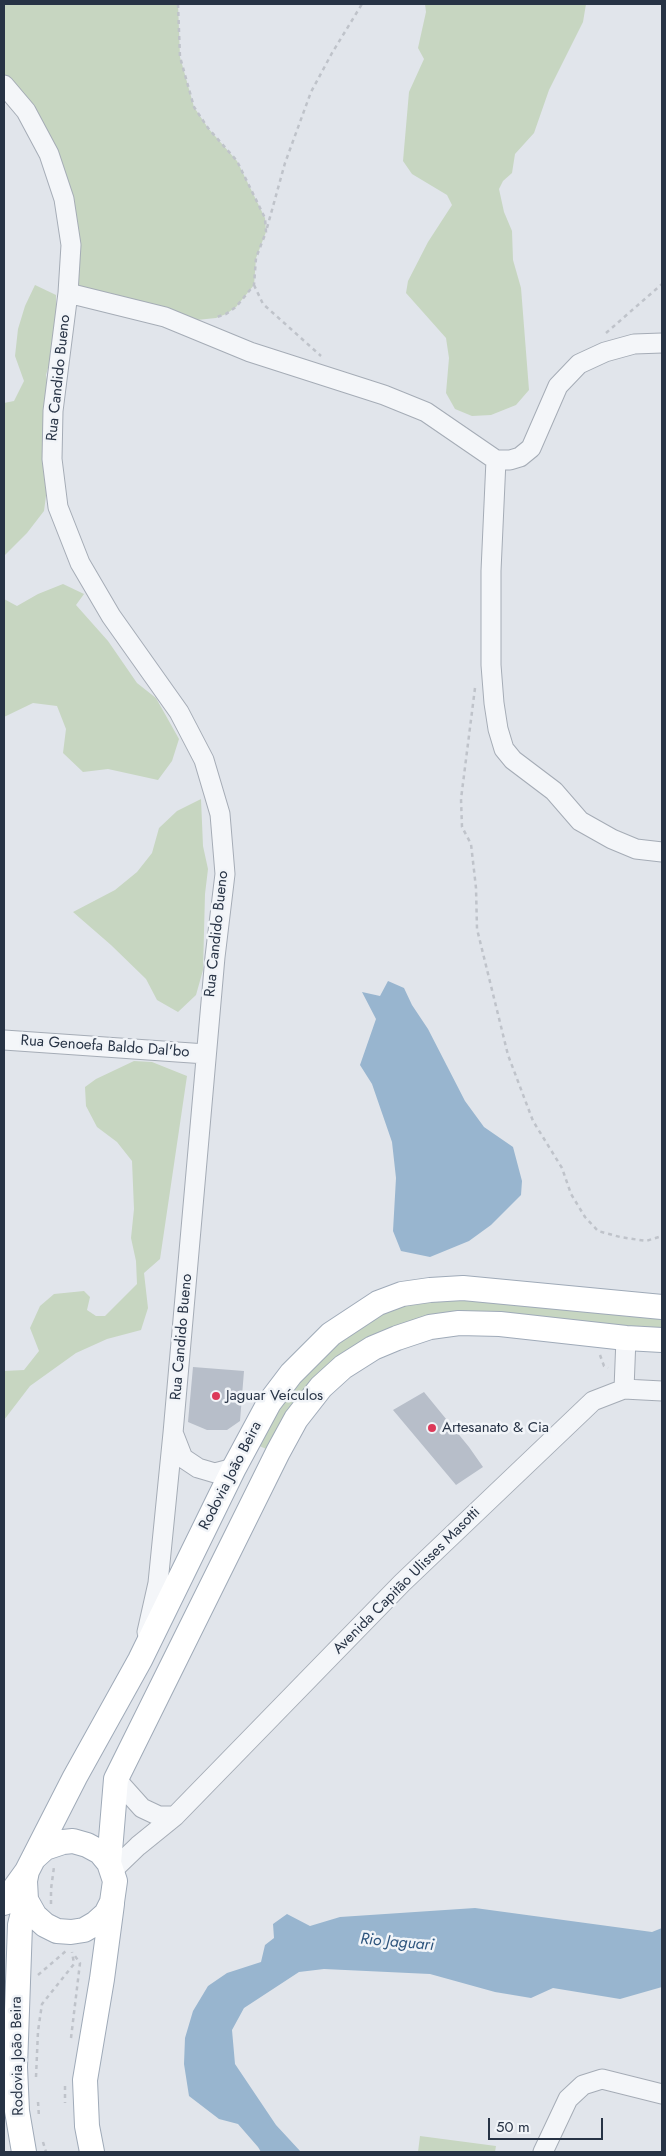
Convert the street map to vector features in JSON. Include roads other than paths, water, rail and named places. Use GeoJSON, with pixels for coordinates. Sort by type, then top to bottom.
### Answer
{"type":"FeatureCollection","features":[{"type":"Feature","properties":{"kind":"main road","name":"Rodovia João Beira"},"geometry":{"type":"LineString","coordinates":[[24,2152],[16,2111],[17,1993],[10,1900],[24,1881],[75,1776],[140,1660],[234,1468],[270,1402],[291,1374],[331,1334],[378,1303],[402,1294],[463,1288],[662,1307]]}},
{"type":"Feature","properties":{"kind":"main road","name":"Rodovia João Beira"},"geometry":{"type":"LineString","coordinates":[[92,2152],[86,2126],[85,2080],[115,1892],[110,1867],[116,1779],[296,1419],[321,1387],[344,1367],[372,1348],[430,1328],[459,1323],[500,1324],[626,1338],[662,1340]]}},
{"type":"Feature","properties":{"kind":"main road"},"geometry":{"type":"LineString","coordinates":[[31,1864],[46,1848],[63,1842],[73,1841],[87,1844],[100,1852],[110,1867]]}},
{"type":"Feature","properties":{"kind":"main road"},"geometry":{"type":"LineString","coordinates":[[10,1900],[35,1916],[63,1940],[71,1932],[84,1930],[96,1924],[106,1914],[112,1902]]}},
{"type":"Feature","properties":{"kind":"main road"},"geometry":{"type":"LineString","coordinates":[[4,2081],[13,2096],[16,2111]]}},
{"type":"Feature","properties":{"kind":"street","name":"Rua Candido Bueno"},"geometry":{"type":"LineString","coordinates":[[4,85],[26,111],[49,154],[64,199],[71,245],[68,294],[53,411],[52,459],[58,507],[80,563],[111,616],[179,712],[204,760],[220,814],[225,874],[215,957],[173,1434],[158,1583],[140,1660]]}},
{"type":"Feature","properties":{"kind":"street"},"geometry":{"type":"LineString","coordinates":[[68,294],[165,317],[250,352],[384,395],[426,412],[496,460],[510,460],[520,457],[530,448],[558,386],[579,364],[605,352],[634,344],[662,343]]}},
{"type":"Feature","properties":{"kind":"street"},"geometry":{"type":"LineString","coordinates":[[496,460],[491,580],[491,665],[494,704],[498,729],[504,749],[513,760],[554,791],[580,821],[612,839],[636,849],[662,852]]}},
{"type":"Feature","properties":{"kind":"street","name":"Rua Genoefa Baldo Dal'bo"},"geometry":{"type":"LineString","coordinates":[[4,1040],[206,1054]]}},
{"type":"Feature","properties":{"kind":"street"},"geometry":{"type":"LineString","coordinates":[[624,1389],[626,1338]]}},
{"type":"Feature","properties":{"kind":"street","name":"Avenida Capitão Ulisses Masotti"},"geometry":{"type":"LineString","coordinates":[[110,1867],[175,1816],[402,1583],[593,1401],[624,1389],[662,1391]]}},
{"type":"Feature","properties":{"kind":"street"},"geometry":{"type":"LineString","coordinates":[[173,1434],[183,1458],[198,1468],[215,1473],[234,1468]]}},
{"type":"Feature","properties":{"kind":"street"},"geometry":{"type":"LineString","coordinates":[[116,1779],[142,1808],[159,1816],[175,1816]]}},
{"type":"Feature","properties":{"kind":"street"},"geometry":{"type":"LineString","coordinates":[[543,2152],[568,2099],[583,2085],[602,2078],[662,2094]]}},
{"type":"Feature","properties":{"kind":"water"},"geometry":{"type":"Polygon","coordinates":[[[388,981],[404,988],[412,1005],[428,1029],[465,1101],[484,1127],[513,1147],[522,1181],[521,1195],[491,1225],[469,1241],[430,1257],[401,1251],[393,1231],[396,1178],[392,1142],[372,1084],[360,1065],[376,1019],[362,992],[380,996],[388,981]]]}},
{"type":"Feature","properties":{"kind":"water","name":"Rio Jaguari"},"geometry":{"type":"Polygon","coordinates":[[[475,1908],[652,1932],[662,1928],[662,1987],[620,1999],[553,1988],[531,1998],[495,1992],[430,1974],[324,1969],[299,1972],[244,2008],[232,2030],[235,2064],[276,2125],[301,2152],[261,2152],[238,2124],[219,2119],[189,2096],[184,2064],[185,2038],[193,2011],[208,1986],[227,1973],[261,1962],[265,1945],[274,1938],[273,1924],[287,1914],[310,1926],[340,1917],[475,1908]]]}},
{"type":"Feature","properties":{"kind":"place","name":"Jaguar Veículos"},"geometry":{"type":"Point","coordinates":[216,1396]}},
{"type":"Feature","properties":{"kind":"place","name":"Artesanato & Cia"},"geometry":{"type":"Point","coordinates":[432,1428]}}]}
